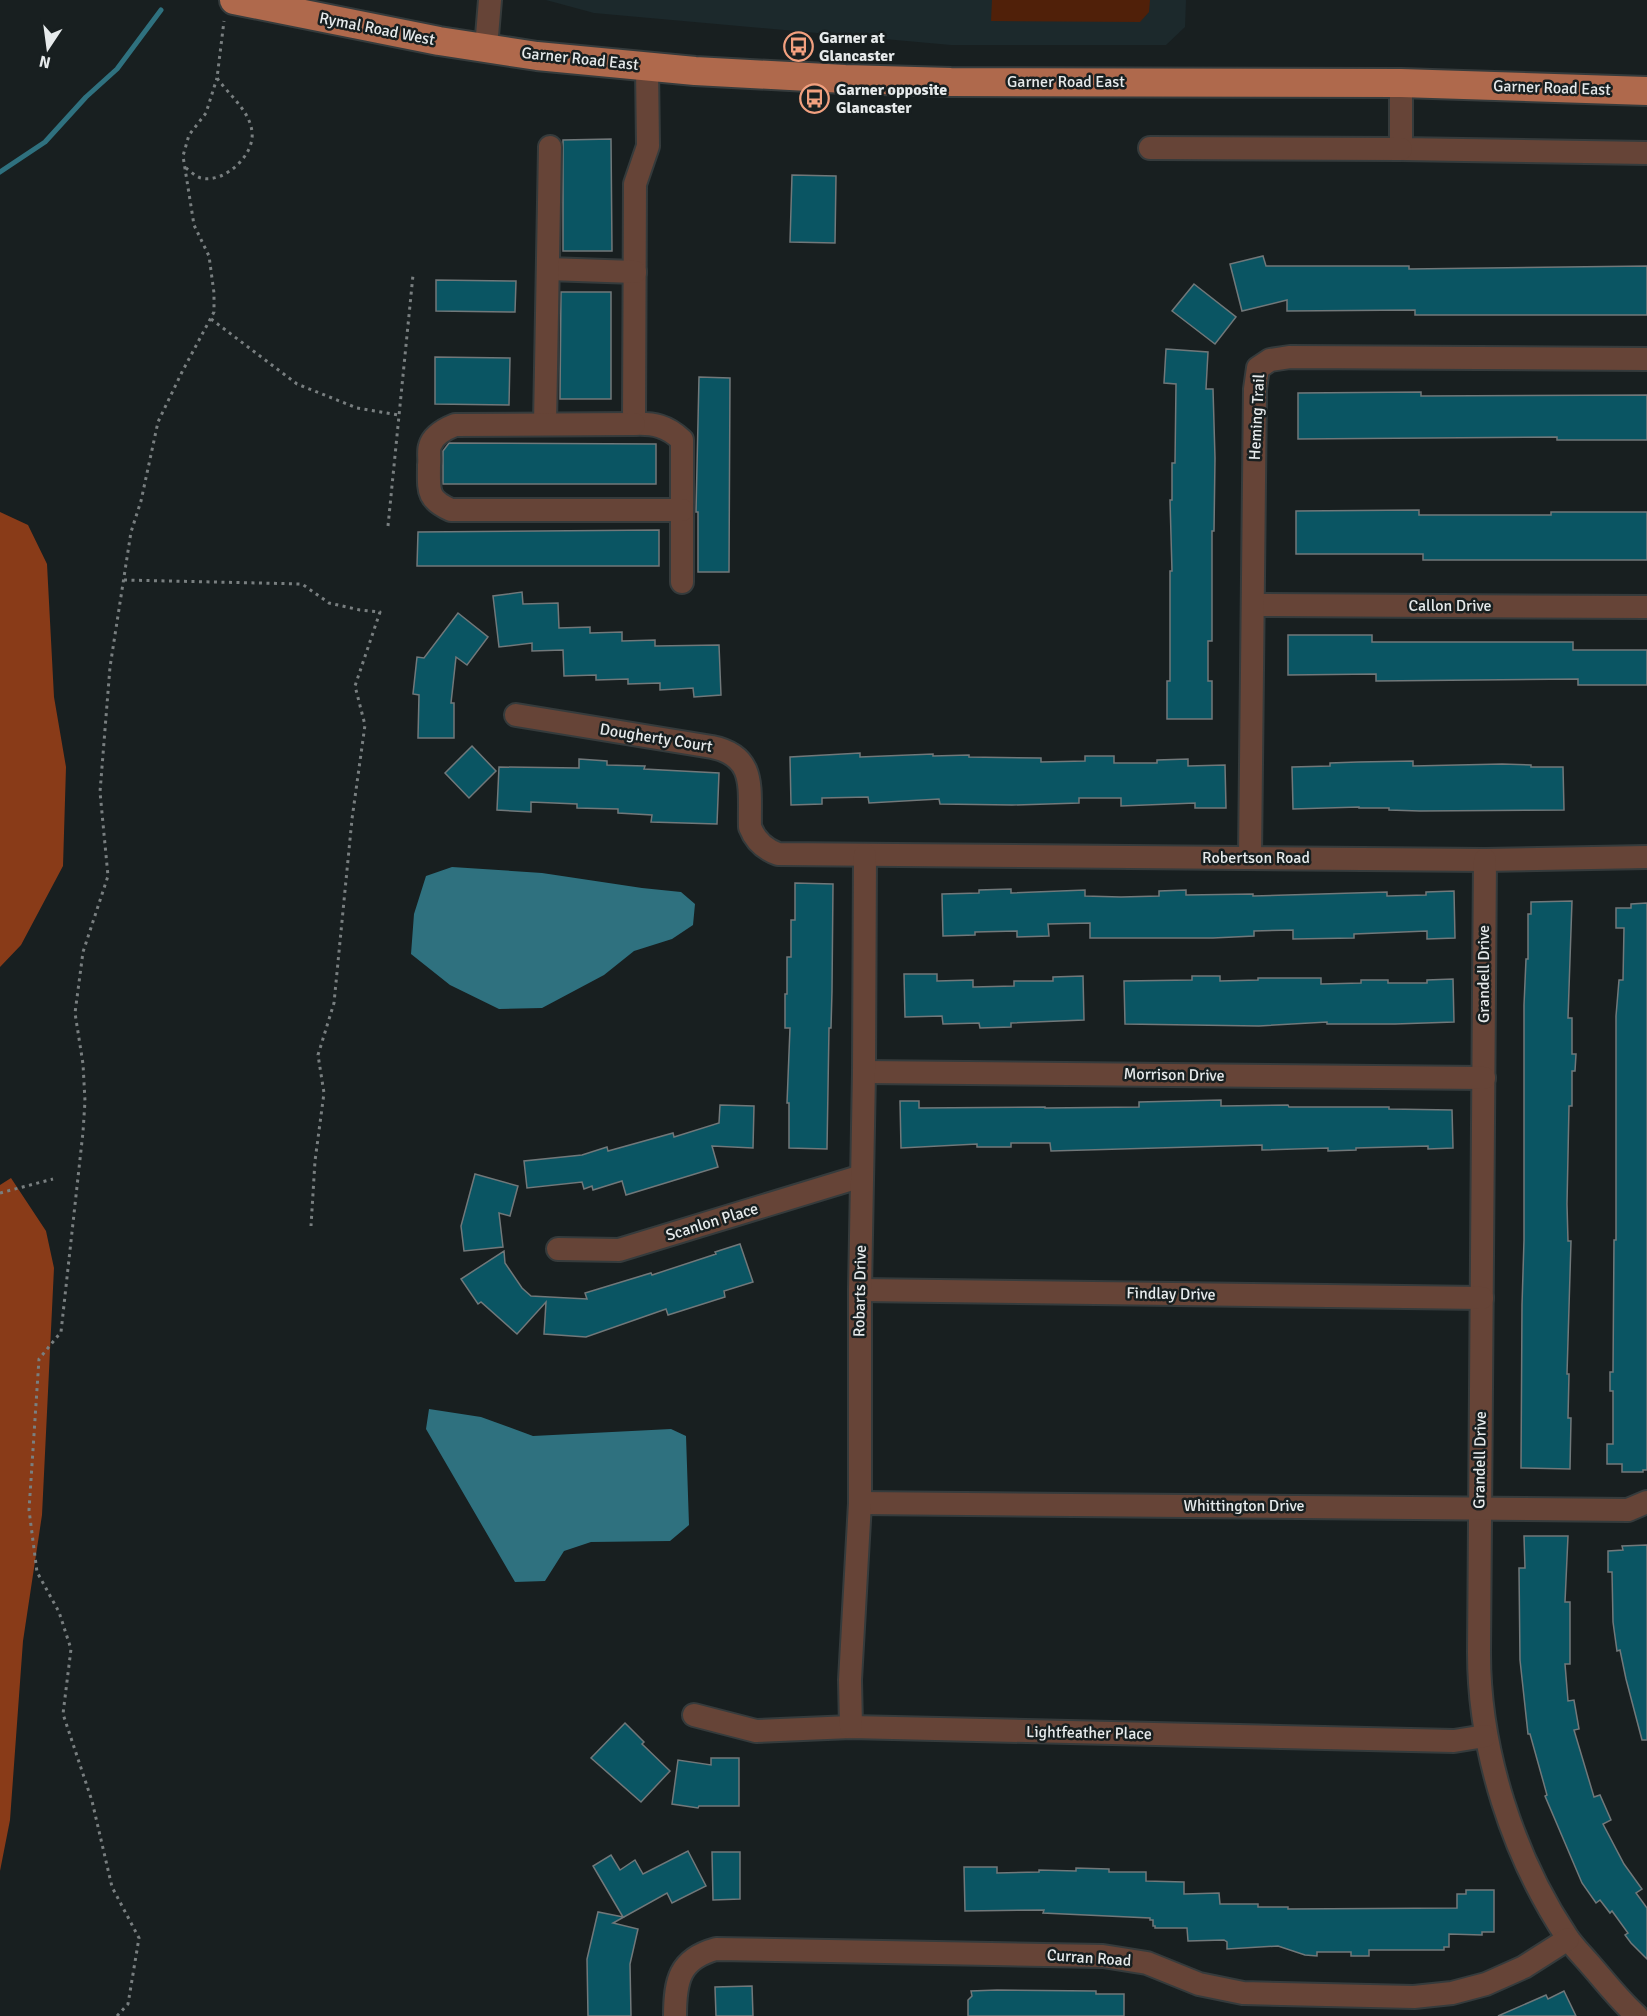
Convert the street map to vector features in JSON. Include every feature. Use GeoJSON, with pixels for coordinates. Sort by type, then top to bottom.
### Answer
{"type":"FeatureCollection","features":[{"type":"Feature","properties":{"kind":"main road","name":"Rymal Road West"},"geometry":{"type":"LineString","coordinates":[[230,6],[486,48]]}},
{"type":"Feature","properties":{"kind":"main road","name":"Garner Road East"},"geometry":{"type":"LineString","coordinates":[[486,48],[647,67],[845,79],[951,82],[1401,83],[1647,92]]}},
{"type":"Feature","properties":{"kind":"street"},"geometry":{"type":"LineString","coordinates":[[486,48],[490,0]]}},
{"type":"Feature","properties":{"kind":"street"},"geometry":{"type":"LineString","coordinates":[[634,424],[634,184],[648,146],[647,67]]}},
{"type":"Feature","properties":{"kind":"street"},"geometry":{"type":"LineString","coordinates":[[1401,83],[1401,149]]}},
{"type":"Feature","properties":{"kind":"street"},"geometry":{"type":"LineString","coordinates":[[545,424],[550,147]]}},
{"type":"Feature","properties":{"kind":"street"},"geometry":{"type":"LineString","coordinates":[[1150,148],[1647,153]]}},
{"type":"Feature","properties":{"kind":"street"},"geometry":{"type":"LineString","coordinates":[[548,269],[635,272]]}},
{"type":"Feature","properties":{"kind":"street","name":"Heming Trail"},"geometry":{"type":"LineString","coordinates":[[1250,858],[1256,379],[1258,368],[1263,363],[1290,357],[1647,359]]}},
{"type":"Feature","properties":{"kind":"street"},"geometry":{"type":"LineString","coordinates":[[682,510],[451,510],[438,504],[431,495],[430,446],[443,430],[455,425],[654,423],[672,430],[682,440],[682,510],[682,582]]}},
{"type":"Feature","properties":{"kind":"street","name":"Callon Drive"},"geometry":{"type":"LineString","coordinates":[[1253,605],[1647,607]]}},
{"type":"Feature","properties":{"kind":"street","name":"Dougherty Court"},"geometry":{"type":"LineString","coordinates":[[516,715],[724,749],[735,755],[746,769],[750,826],[756,838],[765,848],[778,854],[865,855]]}},
{"type":"Feature","properties":{"kind":"street","name":"Robertson Road"},"geometry":{"type":"LineString","coordinates":[[865,855],[1485,860],[1647,857]]}},
{"type":"Feature","properties":{"kind":"street","name":"Robarts Drive"},"geometry":{"type":"LineString","coordinates":[[851,1727],[850,1680],[860,1503],[865,855]]}},
{"type":"Feature","properties":{"kind":"street","name":"Grandell Drive"},"geometry":{"type":"LineString","coordinates":[[1485,860],[1479,1671],[1485,1737],[1499,1788],[1519,1844],[1554,1915],[1568,1939],[1637,2016]]}},
{"type":"Feature","properties":{"kind":"street","name":"Morrison Drive"},"geometry":{"type":"LineString","coordinates":[[864,1072],[1484,1078]]}},
{"type":"Feature","properties":{"kind":"street","name":"Scanlon Place"},"geometry":{"type":"LineString","coordinates":[[558,1249],[619,1250],[862,1176]]}},
{"type":"Feature","properties":{"kind":"street","name":"Findlay Drive"},"geometry":{"type":"LineString","coordinates":[[860,1290],[1482,1298]]}},
{"type":"Feature","properties":{"kind":"street","name":"Whittington Drive"},"geometry":{"type":"LineString","coordinates":[[860,1503],[1641,1510]]}},
{"type":"Feature","properties":{"kind":"street","name":"Lightfeather Place"},"geometry":{"type":"LineString","coordinates":[[694,1715],[756,1731],[851,1727],[1454,1741],[1485,1737]]}},
{"type":"Feature","properties":{"kind":"street","name":"Curran Road"},"geometry":{"type":"LineString","coordinates":[[675,2016],[675,2002],[685,1965],[699,1954],[716,1949],[1103,1956],[1147,1963],[1199,1984],[1244,1993],[1393,1997],[1452,1993],[1486,1984],[1524,1967],[1568,1939]]}},
{"type":"Feature","properties":{"kind":"path"},"geometry":{"type":"LineString","coordinates":[[117,2016],[128,2004],[139,1938],[112,1887],[92,1801],[63,1714],[71,1649],[59,1612],[37,1572],[29,1510],[39,1359],[61,1332],[82,1143],[85,1101],[83,1064],[75,1013],[83,952],[108,876],[100,792],[110,667],[131,532],[141,501],[158,422],[214,312],[209,256],[194,225],[183,156],[189,135],[206,114],[217,78],[230,6]]}},
{"type":"Feature","properties":{"kind":"path"},"geometry":{"type":"LineString","coordinates":[[186,168],[201,178],[223,177],[247,155],[253,134],[249,118],[217,78]]}},
{"type":"Feature","properties":{"kind":"path"},"geometry":{"type":"LineString","coordinates":[[388,526],[413,275]]}},
{"type":"Feature","properties":{"kind":"path"},"geometry":{"type":"LineString","coordinates":[[211,319],[297,384],[357,408],[399,415]]}},
{"type":"Feature","properties":{"kind":"path"},"geometry":{"type":"LineString","coordinates":[[124,580],[302,584],[329,603],[380,612],[355,686],[365,725],[352,819],[334,1003],[318,1055],[324,1093],[315,1161],[311,1226]]}},
{"type":"Feature","properties":{"kind":"path"},"geometry":{"type":"LineString","coordinates":[[0,1193],[53,1179]]}},
{"type":"Feature","properties":{"kind":"shaded area"},"geometry":{"type":"Polygon","coordinates":[[[546,0],[1186,0],[1185,27],[1166,45],[951,45],[594,13],[546,0]]]}},
{"type":"Feature","properties":{"kind":"shaded area"},"geometry":{"type":"Polygon","coordinates":[[[992,0],[1150,0],[1149,12],[1140,22],[991,21],[992,0]]]}},
{"type":"Feature","properties":{"kind":"shaded area"},"geometry":{"type":"Polygon","coordinates":[[[0,512],[28,525],[47,564],[54,697],[66,767],[63,866],[21,945],[0,967],[0,512]]]}},
{"type":"Feature","properties":{"kind":"shaded area"},"geometry":{"type":"Polygon","coordinates":[[[11,1178],[46,1231],[54,1268],[42,1515],[23,1641],[10,1820],[0,1871],[0,1185],[11,1178]]]}},
{"type":"Feature","properties":{"kind":"water"},"geometry":{"type":"Polygon","coordinates":[[[452,867],[542,873],[681,892],[695,904],[693,925],[672,939],[634,951],[604,975],[542,1008],[499,1009],[450,985],[411,954],[414,914],[426,876],[452,867]]]}},
{"type":"Feature","properties":{"kind":"water"},"geometry":{"type":"Polygon","coordinates":[[[429,1409],[481,1417],[533,1436],[671,1429],[686,1436],[689,1525],[670,1541],[591,1542],[564,1551],[545,1581],[515,1582],[426,1429],[429,1409]]]}},
{"type":"Feature","properties":{"kind":"building"},"geometry":{"type":"Polygon","coordinates":[[[611,139],[612,251],[563,251],[563,140],[611,139]]]}},
{"type":"Feature","properties":{"kind":"building"},"geometry":{"type":"Polygon","coordinates":[[[792,175],[836,176],[835,243],[790,242],[792,175]]]}},
{"type":"Feature","properties":{"kind":"building"},"geometry":{"type":"Polygon","coordinates":[[[1263,256],[1266,266],[1409,266],[1409,269],[1647,266],[1647,315],[1415,315],[1415,310],[1287,311],[1287,300],[1242,311],[1230,264],[1263,256]]]}},
{"type":"Feature","properties":{"kind":"building"},"geometry":{"type":"Polygon","coordinates":[[[436,280],[516,281],[515,312],[436,311],[436,280]]]}},
{"type":"Feature","properties":{"kind":"building"},"geometry":{"type":"Polygon","coordinates":[[[1194,284],[1236,317],[1215,344],[1172,311],[1194,284]]]}},
{"type":"Feature","properties":{"kind":"building"},"geometry":{"type":"Polygon","coordinates":[[[561,292],[611,292],[611,399],[560,399],[561,292]]]}},
{"type":"Feature","properties":{"kind":"building"},"geometry":{"type":"Polygon","coordinates":[[[1166,349],[1208,352],[1206,389],[1213,389],[1215,458],[1214,531],[1212,531],[1212,641],[1208,641],[1208,681],[1212,681],[1212,719],[1167,719],[1167,681],[1170,681],[1170,571],[1172,571],[1170,500],[1172,500],[1172,463],[1175,463],[1176,384],[1164,383],[1166,349]]]}},
{"type":"Feature","properties":{"kind":"building"},"geometry":{"type":"Polygon","coordinates":[[[435,357],[510,358],[509,405],[435,404],[435,357]]]}},
{"type":"Feature","properties":{"kind":"building"},"geometry":{"type":"Polygon","coordinates":[[[699,377],[730,378],[729,572],[698,572],[698,512],[696,512],[699,377]]]}},
{"type":"Feature","properties":{"kind":"building"},"geometry":{"type":"Polygon","coordinates":[[[1421,392],[1421,396],[1647,395],[1647,440],[1557,440],[1557,437],[1298,439],[1298,393],[1421,392]]]}},
{"type":"Feature","properties":{"kind":"building"},"geometry":{"type":"Polygon","coordinates":[[[449,443],[656,444],[656,484],[443,484],[443,451],[449,443]]]}},
{"type":"Feature","properties":{"kind":"building"},"geometry":{"type":"Polygon","coordinates":[[[1419,510],[1419,515],[1647,512],[1647,560],[1423,560],[1423,554],[1296,554],[1296,511],[1419,510]]]}},
{"type":"Feature","properties":{"kind":"building"},"geometry":{"type":"Polygon","coordinates":[[[659,530],[659,566],[417,566],[418,532],[659,530]]]}},
{"type":"Feature","properties":{"kind":"building"},"geometry":{"type":"Polygon","coordinates":[[[522,592],[523,604],[558,603],[559,628],[590,627],[590,633],[622,632],[622,641],[655,640],[655,646],[719,645],[721,695],[694,697],[693,688],[660,690],[660,683],[628,684],[628,679],[596,680],[596,675],[564,676],[563,650],[532,651],[532,643],[499,647],[493,596],[522,592]]]}},
{"type":"Feature","properties":{"kind":"building"},"geometry":{"type":"Polygon","coordinates":[[[458,613],[488,637],[467,665],[456,657],[451,703],[454,703],[454,738],[418,738],[419,695],[413,694],[417,657],[424,658],[458,613]]]}},
{"type":"Feature","properties":{"kind":"building"},"geometry":{"type":"Polygon","coordinates":[[[1288,635],[1372,635],[1372,642],[1573,642],[1573,650],[1647,650],[1647,685],[1578,685],[1578,679],[1376,681],[1376,674],[1288,675],[1288,635]]]}},
{"type":"Feature","properties":{"kind":"building"},"geometry":{"type":"Polygon","coordinates":[[[472,746],[496,771],[469,798],[445,773],[472,746]]]}},
{"type":"Feature","properties":{"kind":"building"},"geometry":{"type":"Polygon","coordinates":[[[860,753],[860,757],[933,754],[933,756],[1041,758],[1041,762],[1085,761],[1085,756],[1114,756],[1114,763],[1157,763],[1157,760],[1188,759],[1188,766],[1225,765],[1226,808],[1195,808],[1195,803],[1121,806],[1121,798],[1079,798],[1079,803],[1012,805],[940,804],[939,799],[869,803],[868,797],[822,798],[822,804],[791,805],[790,757],[860,753]]]}},
{"type":"Feature","properties":{"kind":"building"},"geometry":{"type":"Polygon","coordinates":[[[579,759],[607,761],[607,765],[645,766],[644,769],[719,773],[717,824],[651,822],[652,815],[618,813],[618,809],[577,808],[577,804],[531,802],[531,812],[497,810],[499,767],[579,768],[579,759]]]}},
{"type":"Feature","properties":{"kind":"building"},"geometry":{"type":"Polygon","coordinates":[[[1413,761],[1413,766],[1502,764],[1563,767],[1564,810],[1420,811],[1359,807],[1293,809],[1292,767],[1330,766],[1330,763],[1413,761]]]}},
{"type":"Feature","properties":{"kind":"building"},"geometry":{"type":"Polygon","coordinates":[[[795,883],[833,884],[827,1149],[789,1148],[789,1103],[787,1103],[790,1028],[785,1028],[785,994],[787,994],[787,957],[791,957],[791,920],[795,920],[795,883]]]}},
{"type":"Feature","properties":{"kind":"building"},"geometry":{"type":"Polygon","coordinates":[[[1011,889],[1011,893],[1085,890],[1085,896],[1121,897],[1159,896],[1159,891],[1186,890],[1186,895],[1253,894],[1253,896],[1387,892],[1387,896],[1426,895],[1426,892],[1454,891],[1455,938],[1427,939],[1427,931],[1354,934],[1354,938],[1293,939],[1293,930],[1254,931],[1254,936],[1213,938],[1090,938],[1090,923],[1048,924],[1049,936],[1017,937],[1017,931],[975,932],[975,935],[943,936],[942,894],[1011,889]]]}},
{"type":"Feature","properties":{"kind":"building"},"geometry":{"type":"Polygon","coordinates":[[[1572,901],[1568,1018],[1572,1018],[1572,1054],[1576,1054],[1575,1071],[1572,1071],[1572,1106],[1569,1106],[1567,1204],[1568,1241],[1571,1241],[1567,1374],[1569,1374],[1568,1418],[1571,1418],[1570,1469],[1521,1468],[1524,1005],[1526,959],[1528,959],[1528,914],[1531,914],[1531,902],[1572,901]]]}},
{"type":"Feature","properties":{"kind":"building"},"geometry":{"type":"Polygon","coordinates":[[[1647,903],[1647,1470],[1622,1472],[1622,1464],[1607,1464],[1607,1444],[1613,1444],[1613,1391],[1610,1391],[1610,1372],[1613,1372],[1614,1240],[1616,1240],[1616,1016],[1619,980],[1623,980],[1624,928],[1616,928],[1616,908],[1631,908],[1631,904],[1647,903]]]}},
{"type":"Feature","properties":{"kind":"building"},"geometry":{"type":"Polygon","coordinates":[[[904,974],[937,974],[937,981],[973,980],[973,987],[1014,986],[1014,981],[1053,981],[1053,977],[1083,976],[1084,1020],[1011,1023],[1011,1027],[980,1028],[979,1023],[943,1024],[942,1016],[905,1017],[904,974]]]}},
{"type":"Feature","properties":{"kind":"building"},"geometry":{"type":"Polygon","coordinates":[[[1192,976],[1220,976],[1220,981],[1258,980],[1258,978],[1321,978],[1321,984],[1361,983],[1361,980],[1427,983],[1427,980],[1453,979],[1454,1022],[1327,1024],[1327,1022],[1259,1026],[1125,1024],[1124,981],[1192,980],[1192,976]]]}},
{"type":"Feature","properties":{"kind":"building"},"geometry":{"type":"Polygon","coordinates":[[[1221,1100],[1221,1106],[1288,1105],[1289,1107],[1389,1107],[1389,1109],[1452,1110],[1453,1148],[1428,1149],[1428,1146],[1328,1151],[1328,1148],[1262,1150],[1262,1145],[1051,1151],[1050,1143],[1011,1143],[1011,1147],[977,1147],[977,1144],[901,1148],[900,1101],[919,1101],[919,1108],[1045,1108],[1139,1107],[1139,1102],[1221,1100]]]}},
{"type":"Feature","properties":{"kind":"building"},"geometry":{"type":"Polygon","coordinates":[[[720,1105],[754,1106],[753,1148],[712,1146],[718,1167],[626,1195],[622,1181],[593,1190],[592,1186],[584,1189],[582,1182],[527,1188],[524,1161],[582,1155],[607,1147],[608,1151],[673,1133],[674,1137],[719,1123],[720,1105]]]}},
{"type":"Feature","properties":{"kind":"building"},"geometry":{"type":"Polygon","coordinates":[[[475,1174],[518,1186],[510,1216],[499,1213],[503,1247],[464,1251],[461,1226],[475,1174]]]}},
{"type":"Feature","properties":{"kind":"building"},"geometry":{"type":"Polygon","coordinates":[[[740,1244],[753,1282],[724,1291],[725,1297],[668,1315],[666,1309],[586,1337],[544,1334],[546,1302],[517,1334],[481,1302],[478,1304],[461,1279],[504,1251],[505,1263],[522,1288],[531,1296],[587,1299],[585,1293],[651,1273],[652,1275],[740,1244]]]}},
{"type":"Feature","properties":{"kind":"building"},"geometry":{"type":"Polygon","coordinates":[[[1524,1536],[1568,1536],[1565,1602],[1570,1602],[1570,1664],[1565,1664],[1568,1701],[1574,1700],[1579,1729],[1574,1730],[1594,1797],[1600,1795],[1611,1820],[1603,1824],[1624,1864],[1642,1889],[1636,1893],[1647,1908],[1647,1959],[1625,1935],[1628,1933],[1612,1911],[1610,1913],[1600,1900],[1596,1903],[1582,1883],[1545,1796],[1547,1795],[1530,1734],[1528,1734],[1520,1660],[1519,1568],[1525,1568],[1524,1536]]]}},
{"type":"Feature","properties":{"kind":"building"},"geometry":{"type":"Polygon","coordinates":[[[1647,1545],[1647,1740],[1642,1740],[1620,1650],[1617,1651],[1613,1622],[1612,1572],[1608,1572],[1608,1551],[1623,1550],[1622,1546],[1647,1545]]]}},
{"type":"Feature","properties":{"kind":"building"},"geometry":{"type":"Polygon","coordinates":[[[625,1723],[644,1742],[642,1744],[670,1771],[641,1802],[591,1758],[625,1723]]]}},
{"type":"Feature","properties":{"kind":"building"},"geometry":{"type":"Polygon","coordinates":[[[711,1758],[739,1758],[739,1806],[699,1806],[698,1808],[672,1804],[678,1760],[711,1765],[711,1758]]]}},
{"type":"Feature","properties":{"kind":"building"},"geometry":{"type":"Polygon","coordinates":[[[688,1851],[706,1886],[672,1903],[667,1893],[613,1923],[638,1929],[630,1964],[631,2016],[588,2016],[587,1959],[598,1912],[623,1917],[593,1866],[611,1855],[620,1870],[635,1860],[643,1874],[688,1851]]]}},
{"type":"Feature","properties":{"kind":"building"},"geometry":{"type":"Polygon","coordinates":[[[712,1852],[740,1852],[740,1899],[713,1900],[712,1852]]]}},
{"type":"Feature","properties":{"kind":"building"},"geometry":{"type":"Polygon","coordinates":[[[964,1867],[997,1867],[997,1873],[1039,1872],[1039,1870],[1076,1871],[1076,1868],[1109,1869],[1109,1872],[1146,1872],[1146,1881],[1184,1882],[1184,1894],[1219,1893],[1220,1904],[1258,1904],[1258,1907],[1288,1907],[1288,1909],[1457,1908],[1457,1894],[1466,1894],[1466,1890],[1494,1890],[1494,1932],[1482,1932],[1482,1935],[1449,1934],[1449,1947],[1444,1947],[1444,1950],[1369,1950],[1369,1956],[1351,1956],[1351,1952],[1317,1952],[1317,1956],[1305,1955],[1278,1946],[1227,1949],[1227,1942],[1224,1940],[1188,1941],[1187,1928],[1155,1928],[1150,1918],[1043,1913],[1044,1910],[965,1911],[964,1867]]]}},
{"type":"Feature","properties":{"kind":"building"},"geometry":{"type":"Polygon","coordinates":[[[752,1986],[753,2016],[716,2016],[715,1987],[752,1986]]]}},
{"type":"Feature","properties":{"kind":"building"},"geometry":{"type":"Polygon","coordinates":[[[971,1991],[1096,1991],[1096,1994],[1124,1994],[1124,2016],[968,2016],[968,2000],[972,1996],[971,1991]]]}},
{"type":"Feature","properties":{"kind":"building"},"geometry":{"type":"Polygon","coordinates":[[[1564,1991],[1576,2016],[1498,2016],[1546,1995],[1548,1999],[1564,1991]]]}},
{"type":"Feature","properties":{"kind":"waterway"},"geometry":{"type":"LineString","coordinates":[[0,172],[45,142],[86,97],[117,69],[161,10]]}},
{"type":"Feature","properties":{"kind":"place","name":"Garner at Glancaster"},"geometry":{"type":"Point","coordinates":[798,47]}},
{"type":"Feature","properties":{"kind":"place","name":"Garner opposite Glancaster"},"geometry":{"type":"Point","coordinates":[815,99]}}]}
